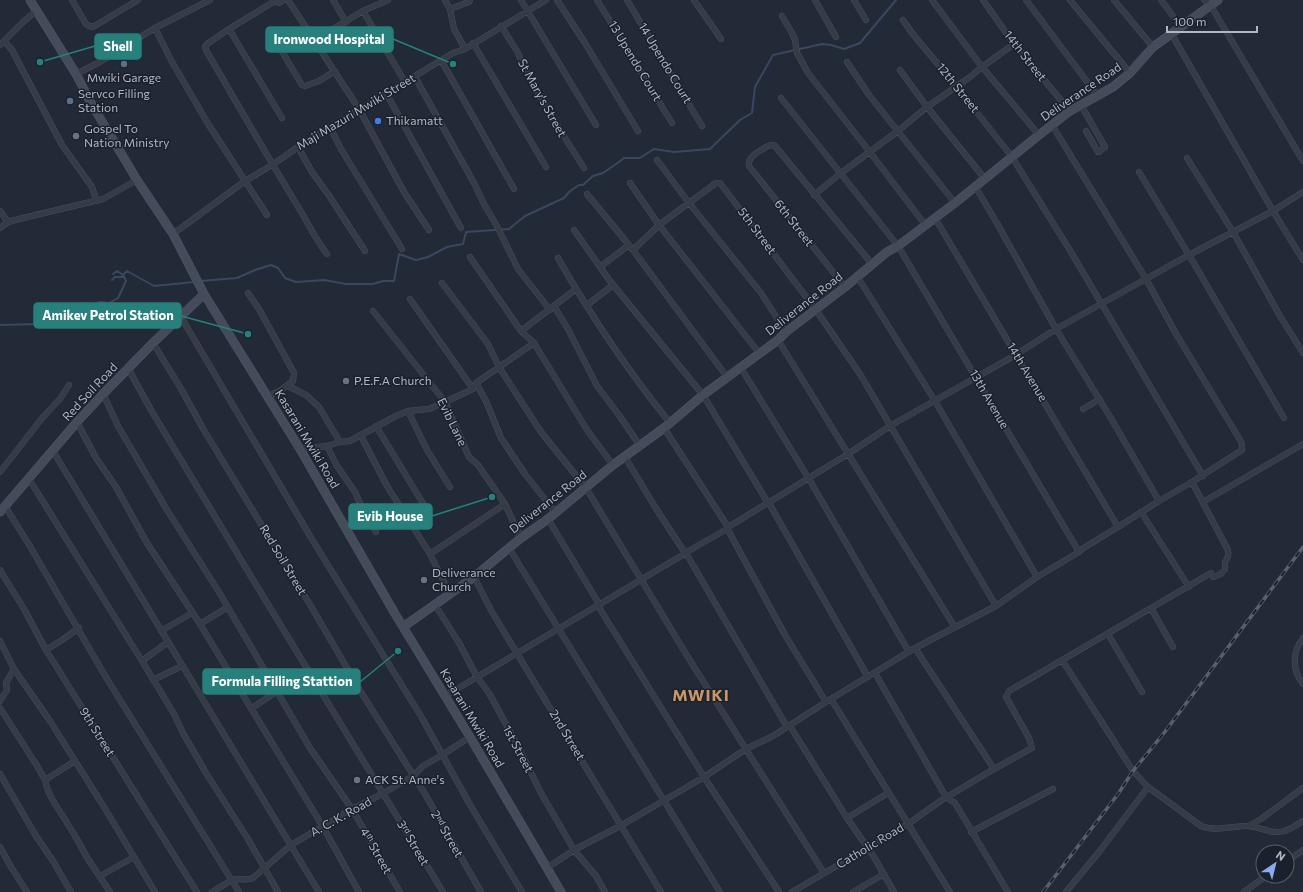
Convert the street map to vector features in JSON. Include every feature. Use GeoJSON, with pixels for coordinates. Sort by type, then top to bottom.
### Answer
{"type":"FeatureCollection","features":[{"type":"Feature","properties":{"kind":"street","name":"Kasarani Mwiki Road"},"geometry":{"type":"LineString","coordinates":[[30,0],[76,74],[91,103],[137,180],[173,234],[204,294],[300,449],[403,627],[470,737],[561,892]]}},
{"type":"Feature","properties":{"kind":"street"},"geometry":{"type":"LineString","coordinates":[[72,0],[86,24],[89,26],[93,26],[134,1]]}},
{"type":"Feature","properties":{"kind":"street"},"geometry":{"type":"LineString","coordinates":[[76,74],[100,62],[155,28],[210,0]]}},
{"type":"Feature","properties":{"kind":"street"},"geometry":{"type":"LineString","coordinates":[[284,0],[279,3],[275,1],[229,29],[205,47],[272,165],[318,243],[327,254]]}},
{"type":"Feature","properties":{"kind":"street"},"geometry":{"type":"LineString","coordinates":[[288,0],[360,109],[404,192],[429,230]]}},
{"type":"Feature","properties":{"kind":"street"},"geometry":{"type":"LineString","coordinates":[[333,0],[346,22]]}},
{"type":"Feature","properties":{"kind":"street"},"geometry":{"type":"LineString","coordinates":[[315,40],[363,11],[388,0]]}},
{"type":"Feature","properties":{"kind":"street"},"geometry":{"type":"LineString","coordinates":[[445,0],[450,9],[454,29],[465,49]]}},
{"type":"Feature","properties":{"kind":"street"},"geometry":{"type":"LineString","coordinates":[[450,9],[463,5],[470,0]]}},
{"type":"Feature","properties":{"kind":"street"},"geometry":{"type":"LineString","coordinates":[[521,0],[596,125]]}},
{"type":"Feature","properties":{"kind":"street","name":"Maji Mazuri Mwiki Street"},"geometry":{"type":"LineString","coordinates":[[173,234],[245,181],[298,147],[441,60],[453,53],[465,49],[546,0]]}},
{"type":"Feature","properties":{"kind":"street"},"geometry":{"type":"LineString","coordinates":[[557,0],[585,43],[638,131]]}},
{"type":"Feature","properties":{"kind":"street","name":"13 Upendo Court"},"geometry":{"type":"LineString","coordinates":[[597,0],[672,123]]}},
{"type":"Feature","properties":{"kind":"street","name":"14 Upendo Court"},"geometry":{"type":"LineString","coordinates":[[627,0],[702,126]]}},
{"type":"Feature","properties":{"kind":"street"},"geometry":{"type":"LineString","coordinates":[[694,0],[721,39]]}},
{"type":"Feature","properties":{"kind":"street"},"geometry":{"type":"LineString","coordinates":[[815,0],[836,37]]}},
{"type":"Feature","properties":{"kind":"street"},"geometry":{"type":"LineString","coordinates":[[854,0],[866,20]]}},
{"type":"Feature","properties":{"kind":"street"},"geometry":{"type":"LineString","coordinates":[[932,0],[982,67],[1039,135]]}},
{"type":"Feature","properties":{"kind":"street","name":"14th Street"},"geometry":{"type":"LineString","coordinates":[[983,0],[1014,44],[1070,111]]}},
{"type":"Feature","properties":{"kind":"street"},"geometry":{"type":"LineString","coordinates":[[1026,0],[1098,95]]}},
{"type":"Feature","properties":{"kind":"street"},"geometry":{"type":"LineString","coordinates":[[1070,0],[1130,73]]}},
{"type":"Feature","properties":{"kind":"street"},"geometry":{"type":"LineString","coordinates":[[1114,0],[1153,47]]}},
{"type":"Feature","properties":{"kind":"street"},"geometry":{"type":"LineString","coordinates":[[1161,0],[1181,27]]}},
{"type":"Feature","properties":{"kind":"street"},"geometry":{"type":"LineString","coordinates":[[1204,0],[1211,6],[1303,161]]}},
{"type":"Feature","properties":{"kind":"street","name":"Deliverance Road"},"geometry":{"type":"LineString","coordinates":[[403,627],[474,577],[613,465],[640,446],[703,395],[741,368],[845,288],[857,276],[887,252],[926,226],[1070,111],[1113,87],[1130,73],[1153,47],[1218,0]]}},
{"type":"Feature","properties":{"kind":"street"},"geometry":{"type":"LineString","coordinates":[[36,11],[2,43],[12,50],[62,144],[92,187],[96,199]]}},
{"type":"Feature","properties":{"kind":"street"},"geometry":{"type":"LineString","coordinates":[[363,11],[405,82]]}},
{"type":"Feature","properties":{"kind":"street"},"geometry":{"type":"LineString","coordinates":[[782,16],[789,26],[795,40],[797,53],[815,83],[870,151],[926,226]]}},
{"type":"Feature","properties":{"kind":"street","name":"12th Street"},"geometry":{"type":"LineString","coordinates":[[903,20],[1012,157],[1101,303],[1203,476]]}},
{"type":"Feature","properties":{"kind":"street","name":"St Mary's Street"},"geometry":{"type":"LineString","coordinates":[[501,26],[560,130],[584,168]]}},
{"type":"Feature","properties":{"kind":"street"},"geometry":{"type":"LineString","coordinates":[[155,28],[172,62],[207,122],[267,215]]}},
{"type":"Feature","properties":{"kind":"street"},"geometry":{"type":"LineString","coordinates":[[229,29],[282,118]]}},
{"type":"Feature","properties":{"kind":"street"},"geometry":{"type":"LineString","coordinates":[[1171,34],[1303,260]]}},
{"type":"Feature","properties":{"kind":"street"},"geometry":{"type":"LineString","coordinates":[[275,40],[302,85],[305,86],[319,81],[335,71]]}},
{"type":"Feature","properties":{"kind":"street"},"geometry":{"type":"LineString","coordinates":[[473,43],[546,167]]}},
{"type":"Feature","properties":{"kind":"street"},"geometry":{"type":"LineString","coordinates":[[872,264],[814,195],[841,172],[898,131],[927,107],[1014,44]]}},
{"type":"Feature","properties":{"kind":"street"},"geometry":{"type":"LineString","coordinates":[[441,60],[460,91],[514,189]]}},
{"type":"Feature","properties":{"kind":"street"},"geometry":{"type":"LineString","coordinates":[[847,62],[869,95],[954,203]]}},
{"type":"Feature","properties":{"kind":"street"},"geometry":{"type":"LineString","coordinates":[[900,70],[927,107],[985,179]]}},
{"type":"Feature","properties":{"kind":"street"},"geometry":{"type":"LineString","coordinates":[[415,77],[474,182],[518,269],[552,308],[569,332],[597,386],[620,415],[640,446]]}},
{"type":"Feature","properties":{"kind":"street"},"geometry":{"type":"LineString","coordinates":[[386,93],[462,228]]}},
{"type":"Feature","properties":{"kind":"street","name":"13th Avenue"},"geometry":{"type":"LineString","coordinates":[[781,98],[898,246],[1079,552]]}},
{"type":"Feature","properties":{"kind":"street"},"geometry":{"type":"LineString","coordinates":[[1081,105],[1105,147],[1098,152],[1086,131]]}},
{"type":"Feature","properties":{"kind":"street"},"geometry":{"type":"LineString","coordinates":[[547,868],[574,850],[622,826],[664,800],[704,778],[746,749],[773,736],[915,648],[954,626],[996,606],[1079,552],[1082,548],[1140,512],[1203,476],[1242,450],[1242,444],[1213,393],[1175,332],[1146,279],[1052,126]]}},
{"type":"Feature","properties":{"kind":"street"},"geometry":{"type":"LineString","coordinates":[[330,127],[345,155],[402,248]]}},
{"type":"Feature","properties":{"kind":"street","name":"6th Street"},"geometry":{"type":"LineString","coordinates":[[814,195],[775,146],[768,146],[750,158],[748,162],[749,166],[845,288]]}},
{"type":"Feature","properties":{"kind":"street"},"geometry":{"type":"LineString","coordinates":[[298,147],[312,172],[365,251]]}},
{"type":"Feature","properties":{"kind":"street"},"geometry":{"type":"LineString","coordinates":[[1187,158],[1233,232],[1280,316],[1303,353]]}},
{"type":"Feature","properties":{"kind":"street"},"geometry":{"type":"LineString","coordinates":[[657,160],[760,293],[786,332]]}},
{"type":"Feature","properties":{"kind":"street"},"geometry":{"type":"LineString","coordinates":[[1139,172],[1284,418]]}},
{"type":"Feature","properties":{"kind":"street"},"geometry":{"type":"LineString","coordinates":[[0,228],[8,222],[107,197],[137,180]]}},
{"type":"Feature","properties":{"kind":"street"},"geometry":{"type":"LineString","coordinates":[[630,183],[659,225],[759,354]]}},
{"type":"Feature","properties":{"kind":"street","name":"5th Street"},"geometry":{"type":"LineString","coordinates":[[689,203],[716,183],[720,183],[816,310]]}},
{"type":"Feature","properties":{"kind":"street"},"geometry":{"type":"LineString","coordinates":[[975,186],[1056,330],[1100,399],[1159,501]]}},
{"type":"Feature","properties":{"kind":"street"},"geometry":{"type":"LineString","coordinates":[[445,696],[809,479],[890,426],[935,402],[1101,303],[1273,211],[1303,192]]}},
{"type":"Feature","properties":{"kind":"street"},"geometry":{"type":"LineString","coordinates":[[587,194],[631,248],[727,377]]}},
{"type":"Feature","properties":{"kind":"street"},"geometry":{"type":"LineString","coordinates":[[600,267],[631,248],[689,203]]}},
{"type":"Feature","properties":{"kind":"street"},"geometry":{"type":"LineString","coordinates":[[0,210],[8,222]]}},
{"type":"Feature","properties":{"kind":"street","name":"14th Avenue"},"geometry":{"type":"LineString","coordinates":[[935,218],[1118,527]]}},
{"type":"Feature","properties":{"kind":"street"},"geometry":{"type":"LineString","coordinates":[[574,230],[613,285],[703,395],[768,503],[868,677]]}},
{"type":"Feature","properties":{"kind":"street"},"geometry":{"type":"LineString","coordinates":[[470,256],[521,331],[534,343],[587,430],[613,465]]}},
{"type":"Feature","properties":{"kind":"street"},"geometry":{"type":"LineString","coordinates":[[558,258],[576,289],[667,425],[728,528],[782,630],[908,824],[950,892]]}},
{"type":"Feature","properties":{"kind":"street"},"geometry":{"type":"LineString","coordinates":[[857,276],[935,402],[1037,578]]}},
{"type":"Feature","properties":{"kind":"street"},"geometry":{"type":"LineString","coordinates":[[442,283],[488,344],[500,367],[541,432],[586,488],[686,654],[824,873]]}},
{"type":"Feature","properties":{"kind":"street"},"geometry":{"type":"LineString","coordinates":[[587,305],[613,285]]}},
{"type":"Feature","properties":{"kind":"street"},"geometry":{"type":"LineString","coordinates":[[521,331],[576,289]]}},
{"type":"Feature","properties":{"kind":"street"},"geometry":{"type":"LineString","coordinates":[[248,293],[294,373],[293,381],[288,386],[267,397]]}},
{"type":"Feature","properties":{"kind":"street","name":"Red Soil Road"},"geometry":{"type":"LineString","coordinates":[[2,509],[103,394],[204,294]]}},
{"type":"Feature","properties":{"kind":"street"},"geometry":{"type":"LineString","coordinates":[[410,299],[474,389]]}},
{"type":"Feature","properties":{"kind":"street"},"geometry":{"type":"LineString","coordinates":[[816,310],[860,374],[996,606]]}},
{"type":"Feature","properties":{"kind":"street","name":"Evib Lane"},"geometry":{"type":"LineString","coordinates":[[373,311],[444,402],[469,457],[478,464],[505,504],[521,538]]}},
{"type":"Feature","properties":{"kind":"street"},"geometry":{"type":"LineString","coordinates":[[181,317],[324,559],[422,718],[522,892]]}},
{"type":"Feature","properties":{"kind":"street"},"geometry":{"type":"LineString","coordinates":[[778,340],[954,626]]}},
{"type":"Feature","properties":{"kind":"street","name":"Red Soil Street"},"geometry":{"type":"LineString","coordinates":[[153,343],[205,432],[413,776]]}},
{"type":"Feature","properties":{"kind":"street"},"geometry":{"type":"LineString","coordinates":[[300,449],[327,446],[350,441],[376,426],[408,411],[429,409],[474,389],[476,383],[534,343]]}},
{"type":"Feature","properties":{"kind":"street","name":"3ʳᵈ Street"},"geometry":{"type":"LineString","coordinates":[[128,368],[151,410],[442,892]]}},
{"type":"Feature","properties":{"kind":"street"},"geometry":{"type":"LineString","coordinates":[[741,368],[809,479],[909,652]]}},
{"type":"Feature","properties":{"kind":"street"},"geometry":{"type":"LineString","coordinates":[[476,383],[486,401],[501,438],[525,474],[555,512]]}},
{"type":"Feature","properties":{"kind":"street"},"geometry":{"type":"LineString","coordinates":[[0,472],[43,417],[60,399],[69,385]]}},
{"type":"Feature","properties":{"kind":"street"},"geometry":{"type":"LineString","coordinates":[[288,386],[306,395],[319,407],[340,442]]}},
{"type":"Feature","properties":{"kind":"street","name":"4ᵗʰ Street"},"geometry":{"type":"LineString","coordinates":[[103,394],[118,426],[228,608],[276,692],[310,748],[352,810],[400,892]]}},
{"type":"Feature","properties":{"kind":"street"},"geometry":{"type":"LineString","coordinates":[[1083,409],[1100,399]]}},
{"type":"Feature","properties":{"kind":"street"},"geometry":{"type":"LineString","coordinates":[[408,411],[427,450],[450,487]]}},
{"type":"Feature","properties":{"kind":"street"},"geometry":{"type":"LineString","coordinates":[[77,422],[96,458],[116,487],[147,544],[200,624],[252,708],[323,827],[359,892]]}},
{"type":"Feature","properties":{"kind":"street"},"geometry":{"type":"LineString","coordinates":[[376,426],[427,510]]}},
{"type":"Feature","properties":{"kind":"street"},"geometry":{"type":"LineString","coordinates":[[361,436],[387,486],[430,554],[450,594]]}},
{"type":"Feature","properties":{"kind":"street"},"geometry":{"type":"LineString","coordinates":[[1203,502],[1303,444]]}},
{"type":"Feature","properties":{"kind":"street"},"geometry":{"type":"LineString","coordinates":[[327,446],[337,466],[355,492],[362,508],[376,532]]}},
{"type":"Feature","properties":{"kind":"street"},"geometry":{"type":"LineString","coordinates":[[53,450],[319,892]]}},
{"type":"Feature","properties":{"kind":"street"},"geometry":{"type":"LineString","coordinates":[[625,457],[655,507],[686,553],[788,726],[884,874],[894,892]]}},
{"type":"Feature","properties":{"kind":"street"},"geometry":{"type":"LineString","coordinates":[[29,479],[174,714],[206,773],[248,839],[278,892]]}},
{"type":"Feature","properties":{"kind":"street"},"geometry":{"type":"LineString","coordinates":[[1192,482],[1229,554],[1225,562],[1225,569],[1221,574],[1213,577],[1211,573],[1062,660],[1133,771],[1148,787],[1201,826],[1209,829],[1249,826],[1277,832],[1285,831],[1303,821]]}},
{"type":"Feature","properties":{"kind":"street"},"geometry":{"type":"LineString","coordinates":[[430,554],[505,504]]}},
{"type":"Feature","properties":{"kind":"street"},"geometry":{"type":"LineString","coordinates":[[2,509],[31,548],[79,628],[104,674],[239,892]]}},
{"type":"Feature","properties":{"kind":"street"},"geometry":{"type":"LineString","coordinates":[[1140,512],[1189,587]]}},
{"type":"Feature","properties":{"kind":"street"},"geometry":{"type":"LineString","coordinates":[[548,518],[599,604],[600,609],[704,778],[779,892]]}},
{"type":"Feature","properties":{"kind":"street"},"geometry":{"type":"LineString","coordinates":[[509,548],[720,892]]}},
{"type":"Feature","properties":{"kind":"street","name":"9th Street"},"geometry":{"type":"LineString","coordinates":[[0,570],[24,609],[46,650],[197,892]]}},
{"type":"Feature","properties":{"kind":"street","name":"2nd Street"},"geometry":{"type":"LineString","coordinates":[[474,577],[492,612],[661,892]]}},
{"type":"Feature","properties":{"kind":"street","name":"1st Street"},"geometry":{"type":"LineString","coordinates":[[435,605],[488,693],[519,748],[541,793],[574,850],[596,876],[605,892]]}},
{"type":"Feature","properties":{"kind":"street"},"geometry":{"type":"LineString","coordinates":[[200,624],[228,608]]}},
{"type":"Feature","properties":{"kind":"street"},"geometry":{"type":"LineString","coordinates":[[1151,608],[1173,647]]}},
{"type":"Feature","properties":{"kind":"street"},"geometry":{"type":"LineString","coordinates":[[161,631],[192,613]]}},
{"type":"Feature","properties":{"kind":"street"},"geometry":{"type":"LineString","coordinates":[[46,650],[79,628]]}},
{"type":"Feature","properties":{"kind":"street"},"geometry":{"type":"LineString","coordinates":[[1108,634],[1142,692]]}},
{"type":"Feature","properties":{"kind":"street"},"geometry":{"type":"LineString","coordinates":[[1303,638],[1297,649],[1294,668],[1303,684]]}},
{"type":"Feature","properties":{"kind":"street"},"geometry":{"type":"LineString","coordinates":[[0,640],[14,669],[50,721],[155,892]]}},
{"type":"Feature","properties":{"kind":"street"},"geometry":{"type":"LineString","coordinates":[[142,661],[168,642]]}},
{"type":"Feature","properties":{"kind":"street"},"geometry":{"type":"LineString","coordinates":[[915,648],[994,769]]}},
{"type":"Feature","properties":{"kind":"street","name":"Catholic Road"},"geometry":{"type":"LineString","coordinates":[[792,892],[908,824],[946,797],[1032,748],[1029,738],[1006,697],[1007,694],[1009,691],[1062,660]]}},
{"type":"Feature","properties":{"kind":"street"},"geometry":{"type":"LineString","coordinates":[[153,680],[182,666]]}},
{"type":"Feature","properties":{"kind":"street"},"geometry":{"type":"LineString","coordinates":[[0,701],[7,690],[6,683],[14,669]]}},
{"type":"Feature","properties":{"kind":"street"},"geometry":{"type":"LineString","coordinates":[[875,672],[946,797],[955,803],[1008,892]]}},
{"type":"Feature","properties":{"kind":"street"},"geometry":{"type":"LineString","coordinates":[[252,708],[276,692]]}},
{"type":"Feature","properties":{"kind":"street"},"geometry":{"type":"LineString","coordinates":[[0,708],[45,780],[52,799],[70,826],[88,859],[110,892]]}},
{"type":"Feature","properties":{"kind":"street","name":"A. C. K. Road"},"geometry":{"type":"LineString","coordinates":[[212,892],[232,880],[248,880],[253,878],[291,845],[413,776],[423,766],[470,737]]}},
{"type":"Feature","properties":{"kind":"street"},"geometry":{"type":"LineString","coordinates":[[45,780],[75,762]]}},
{"type":"Feature","properties":{"kind":"street"},"geometry":{"type":"LineString","coordinates":[[0,774],[71,892]]}},
{"type":"Feature","properties":{"kind":"street","name":"2ⁿᵈ Street"},"geometry":{"type":"LineString","coordinates":[[413,776],[480,892]]}},
{"type":"Feature","properties":{"kind":"street"},"geometry":{"type":"LineString","coordinates":[[1066,892],[1148,787]]}},
{"type":"Feature","properties":{"kind":"street"},"geometry":{"type":"LineString","coordinates":[[1249,826],[1303,788]]}},
{"type":"Feature","properties":{"kind":"street"},"geometry":{"type":"LineString","coordinates":[[972,832],[1053,789]]}},
{"type":"Feature","properties":{"kind":"street"},"geometry":{"type":"LineString","coordinates":[[847,818],[888,793]]}},
{"type":"Feature","properties":{"kind":"street"},"geometry":{"type":"LineString","coordinates":[[0,847],[10,867],[27,892]]}},
{"type":"Feature","properties":{"kind":"street"},"geometry":{"type":"LineString","coordinates":[[100,876],[134,857]]}},
{"type":"Feature","properties":{"kind":"street"},"geometry":{"type":"LineString","coordinates":[[853,892],[884,874]]}},
{"type":"Feature","properties":{"kind":"street"},"geometry":{"type":"LineString","coordinates":[[1244,892],[1255,884]]}},
{"type":"Feature","properties":{"kind":"waterway"},"geometry":{"type":"LineString","coordinates":[[201,281],[237,278],[271,265],[278,268],[285,278],[296,282],[324,280],[346,284],[373,284],[383,281],[394,281],[399,254],[416,260],[428,257],[447,247],[463,244],[466,232],[509,229],[525,216],[564,198],[569,192],[579,185],[583,185],[593,176],[603,173],[624,158],[640,158],[654,149],[674,152],[710,149],[740,120],[752,113],[755,87],[773,55],[822,44],[844,49],[860,43],[896,0]]}},
{"type":"Feature","properties":{"kind":"waterway"},"geometry":{"type":"LineString","coordinates":[[113,274],[117,271],[123,275]]}},
{"type":"Feature","properties":{"kind":"waterway"},"geometry":{"type":"LineString","coordinates":[[0,325],[40,324],[58,313],[78,305],[86,303],[91,305],[100,302],[109,303],[118,298],[126,281],[123,275],[127,271],[154,286],[194,282]]}},
{"type":"Feature","properties":{"kind":"waterway"},"geometry":{"type":"LineString","coordinates":[[112,280],[115,277],[124,277]]}},
{"type":"Feature","properties":{"kind":"railway"},"geometry":{"type":"LineString","coordinates":[[1043,892],[1303,547]]}},
{"type":"Feature","properties":{"kind":"place","name":"Shell"},"geometry":{"type":"Point","coordinates":[40,62]}},
{"type":"Feature","properties":{"kind":"place","name":"Mwiki Garage"},"geometry":{"type":"Point","coordinates":[124,64]}},
{"type":"Feature","properties":{"kind":"place","name":"Ironwood Hospital"},"geometry":{"type":"Point","coordinates":[453,64]}},
{"type":"Feature","properties":{"kind":"place","name":"Servco Filling Station"},"geometry":{"type":"Point","coordinates":[70,101]}},
{"type":"Feature","properties":{"kind":"place","name":"Thikamatt"},"geometry":{"type":"Point","coordinates":[378,121]}},
{"type":"Feature","properties":{"kind":"place","name":"Gospel To Nation Ministry"},"geometry":{"type":"Point","coordinates":[76,136]}},
{"type":"Feature","properties":{"kind":"place","name":"Amikev Petrol Station"},"geometry":{"type":"Point","coordinates":[248,334]}},
{"type":"Feature","properties":{"kind":"place","name":"P.E.F.A Church"},"geometry":{"type":"Point","coordinates":[346,381]}},
{"type":"Feature","properties":{"kind":"place","name":"Evib House"},"geometry":{"type":"Point","coordinates":[492,497]}},
{"type":"Feature","properties":{"kind":"place","name":"Deliverance Church"},"geometry":{"type":"Point","coordinates":[424,580]}},
{"type":"Feature","properties":{"kind":"place","name":"Formula Filling Stattion"},"geometry":{"type":"Point","coordinates":[398,651]}},
{"type":"Feature","properties":{"kind":"place","name":"ACK St. Anne's"},"geometry":{"type":"Point","coordinates":[357,780]}},
{"type":"Feature","properties":{"kind":"district","name":"MWIKI"},"geometry":{"type":"Point","coordinates":[701,695]}}]}
